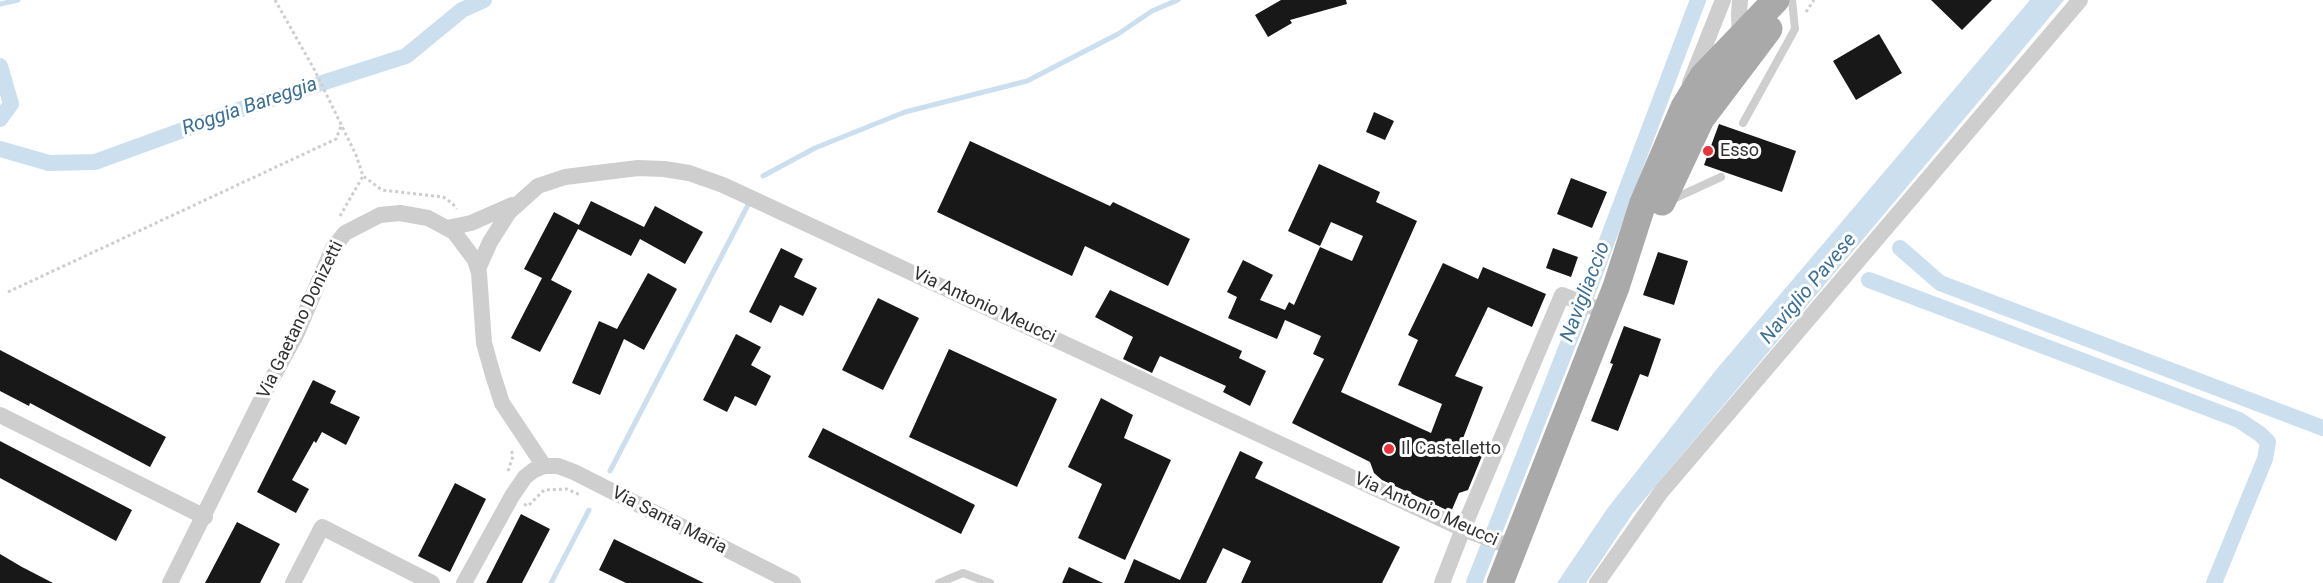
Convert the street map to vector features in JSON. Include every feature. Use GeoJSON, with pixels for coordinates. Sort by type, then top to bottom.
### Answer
{"type":"FeatureCollection","features":[{"type":"Feature","properties":{"kind":"main road"},"geometry":{"type":"LineString","coordinates":[[1616,287],[1643,203],[1684,107],[1703,76],[1776,0]]}},
{"type":"Feature","properties":{"kind":"main road"},"geometry":{"type":"LineString","coordinates":[[1500,583],[1507,546],[1599,309],[1616,287],[1660,206],[1701,119],[1739,66],[1792,0]]}},
{"type":"Feature","properties":{"kind":"street"},"geometry":{"type":"LineString","coordinates":[[1739,66],[1740,0]]}},
{"type":"Feature","properties":{"kind":"street"},"geometry":{"type":"LineString","coordinates":[[1597,583],[1661,492],[2080,0]]}},
{"type":"Feature","properties":{"kind":"street"},"geometry":{"type":"LineString","coordinates":[[1684,107],[1692,75],[1719,1]]}},
{"type":"Feature","properties":{"kind":"street","name":"Via Antonio Meucci"},"geometry":{"type":"LineString","coordinates":[[478,269],[497,229],[509,212],[538,186],[565,177],[638,168],[664,169],[697,176],[734,190],[1469,531],[1507,546]]}},
{"type":"Feature","properties":{"kind":"street"},"geometry":{"type":"LineString","coordinates":[[447,228],[471,223],[520,201]]}},
{"type":"Feature","properties":{"kind":"street","name":"Via Gaetano Donizetti"},"geometry":{"type":"LineString","coordinates":[[170,583],[205,517],[268,386],[296,335],[333,248],[345,233],[374,217],[400,213],[428,218],[461,239],[476,260],[484,343],[502,403],[544,466]]}},
{"type":"Feature","properties":{"kind":"street"},"geometry":{"type":"LineString","coordinates":[[1442,583],[1469,531],[1562,295],[1599,309]]}},
{"type":"Feature","properties":{"kind":"street"},"geometry":{"type":"LineString","coordinates":[[0,415],[205,517]]}},
{"type":"Feature","properties":{"kind":"street"},"geometry":{"type":"LineString","coordinates":[[464,583],[512,496],[525,477],[544,466]]}},
{"type":"Feature","properties":{"kind":"street","name":"Via Santa Maria"},"geometry":{"type":"LineString","coordinates":[[544,466],[558,466],[574,472],[793,583]]}},
{"type":"Feature","properties":{"kind":"street"},"geometry":{"type":"LineString","coordinates":[[293,583],[322,527],[432,583]]}},
{"type":"Feature","properties":{"kind":"lane"},"geometry":{"type":"LineString","coordinates":[[1743,123],[1796,29],[1792,0]]}},
{"type":"Feature","properties":{"kind":"lane"},"geometry":{"type":"LineString","coordinates":[[1660,206],[1721,177]]}},
{"type":"Feature","properties":{"kind":"lane"},"geometry":{"type":"LineString","coordinates":[[939,583],[963,573],[990,583]]}},
{"type":"Feature","properties":{"kind":"path"},"geometry":{"type":"LineString","coordinates":[[275,0],[314,69],[356,155],[363,176]]}},
{"type":"Feature","properties":{"kind":"path"},"geometry":{"type":"LineString","coordinates":[[8,292],[336,140],[341,126]]}},
{"type":"Feature","properties":{"kind":"path"},"geometry":{"type":"LineString","coordinates":[[508,473],[513,456],[510,443]]}},
{"type":"Feature","properties":{"kind":"path"},"geometry":{"type":"LineString","coordinates":[[512,496],[528,506],[544,490],[567,489],[588,499]]}},
{"type":"Feature","properties":{"kind":"water","name":"Naviglio Pavese"},"geometry":{"type":"Polygon","coordinates":[[[2030,0],[2064,0],[1633,513],[1586,583],[1557,583],[1607,509],[1716,370],[2030,0]]]}},
{"type":"Feature","properties":{"kind":"building"},"geometry":{"type":"Polygon","coordinates":[[[1281,0],[1346,0],[1347,4],[1290,20],[1292,23],[1268,37],[1255,15],[1281,0]]]}},
{"type":"Feature","properties":{"kind":"building"},"geometry":{"type":"Polygon","coordinates":[[[1931,0],[1992,0],[1962,30],[1931,0]]]}},
{"type":"Feature","properties":{"kind":"building"},"geometry":{"type":"Polygon","coordinates":[[[1879,34],[1902,73],[1856,100],[1833,61],[1879,34]]]}},
{"type":"Feature","properties":{"kind":"building"},"geometry":{"type":"Polygon","coordinates":[[[1374,112],[1394,121],[1385,140],[1366,132],[1374,112]]]}},
{"type":"Feature","properties":{"kind":"building"},"geometry":{"type":"Polygon","coordinates":[[[1719,124],[1796,151],[1782,192],[1704,165],[1719,124]]]}},
{"type":"Feature","properties":{"kind":"building"},"geometry":{"type":"Polygon","coordinates":[[[970,141],[1110,206],[1113,202],[1190,239],[1168,286],[1085,246],[1072,276],[937,212],[970,141]]]}},
{"type":"Feature","properties":{"kind":"building"},"geometry":{"type":"Polygon","coordinates":[[[1319,164],[1380,192],[1376,202],[1417,221],[1341,392],[1431,433],[1442,404],[1398,385],[1418,340],[1408,335],[1443,263],[1478,279],[1483,267],[1546,294],[1532,327],[1488,307],[1455,376],[1483,387],[1460,446],[1482,456],[1468,490],[1459,493],[1451,512],[1382,480],[1374,473],[1370,462],[1292,423],[1324,359],[1313,354],[1321,336],[1285,320],[1277,339],[1228,318],[1237,297],[1227,292],[1243,260],[1273,275],[1260,300],[1285,310],[1289,302],[1294,305],[1320,247],[1352,261],[1363,236],[1331,222],[1320,246],[1288,231],[1319,164]]]}},
{"type":"Feature","properties":{"kind":"building"},"geometry":{"type":"Polygon","coordinates":[[[1571,178],[1607,192],[1592,228],[1557,214],[1571,178]]]}},
{"type":"Feature","properties":{"kind":"building"},"geometry":{"type":"Polygon","coordinates":[[[591,201],[644,227],[655,206],[703,232],[685,264],[640,239],[631,256],[578,229],[551,280],[572,291],[540,352],[511,338],[542,278],[524,269],[554,212],[579,225],[591,201]]]}},
{"type":"Feature","properties":{"kind":"building"},"geometry":{"type":"Polygon","coordinates":[[[781,248],[803,259],[794,277],[817,288],[803,316],[780,305],[771,323],[749,312],[781,248]]]}},
{"type":"Feature","properties":{"kind":"building"},"geometry":{"type":"Polygon","coordinates":[[[1553,248],[1578,257],[1571,277],[1546,268],[1553,248]]]}},
{"type":"Feature","properties":{"kind":"building"},"geometry":{"type":"Polygon","coordinates":[[[1658,252],[1688,261],[1674,305],[1643,295],[1658,252]]]}},
{"type":"Feature","properties":{"kind":"building"},"geometry":{"type":"Polygon","coordinates":[[[648,273],[677,289],[644,350],[624,339],[600,395],[572,383],[599,321],[617,329],[648,273]]]}},
{"type":"Feature","properties":{"kind":"building"},"geometry":{"type":"Polygon","coordinates":[[[1110,290],[1242,351],[1239,358],[1266,371],[1250,406],[1223,392],[1226,386],[1160,356],[1152,373],[1123,359],[1133,337],[1095,317],[1110,290]]]}},
{"type":"Feature","properties":{"kind":"building"},"geometry":{"type":"Polygon","coordinates":[[[878,298],[919,318],[883,390],[842,370],[878,298]]]}},
{"type":"Feature","properties":{"kind":"building"},"geometry":{"type":"Polygon","coordinates":[[[1624,326],[1661,339],[1648,377],[1640,374],[1618,431],[1591,421],[1613,364],[1610,363],[1624,326]]]}},
{"type":"Feature","properties":{"kind":"building"},"geometry":{"type":"Polygon","coordinates":[[[736,334],[761,347],[751,365],[771,376],[756,406],[735,396],[727,412],[703,400],[736,334]]]}},
{"type":"Feature","properties":{"kind":"building"},"geometry":{"type":"Polygon","coordinates":[[[949,349],[1057,399],[1017,487],[909,437],[949,349]]]}},
{"type":"Feature","properties":{"kind":"building"},"geometry":{"type":"Polygon","coordinates":[[[0,350],[166,437],[150,467],[30,403],[29,406],[0,391],[0,350]]]}},
{"type":"Feature","properties":{"kind":"building"},"geometry":{"type":"Polygon","coordinates":[[[313,380],[336,391],[330,403],[360,417],[346,445],[322,432],[316,443],[314,441],[292,480],[309,489],[296,513],[257,492],[313,380]]]}},
{"type":"Feature","properties":{"kind":"building"},"geometry":{"type":"Polygon","coordinates":[[[1101,398],[1133,415],[1124,438],[1171,460],[1125,560],[1078,538],[1102,484],[1068,467],[1101,398]]]}},
{"type":"Feature","properties":{"kind":"building"},"geometry":{"type":"Polygon","coordinates":[[[823,428],[975,505],[961,534],[808,457],[823,428]]]}},
{"type":"Feature","properties":{"kind":"building"},"geometry":{"type":"Polygon","coordinates":[[[0,441],[132,510],[116,541],[0,478],[0,441]]]}},
{"type":"Feature","properties":{"kind":"building"},"geometry":{"type":"Polygon","coordinates":[[[1240,451],[1263,462],[1255,478],[1400,547],[1382,583],[1241,583],[1251,561],[1223,548],[1206,583],[1124,583],[1134,559],[1180,580],[1240,451]]]}},
{"type":"Feature","properties":{"kind":"building"},"geometry":{"type":"Polygon","coordinates":[[[455,483],[486,499],[450,572],[418,556],[455,483]]]}},
{"type":"Feature","properties":{"kind":"building"},"geometry":{"type":"Polygon","coordinates":[[[521,514],[550,529],[522,583],[486,583],[521,514]]]}},
{"type":"Feature","properties":{"kind":"building"},"geometry":{"type":"Polygon","coordinates":[[[237,522],[280,544],[260,583],[205,583],[237,522]]]}},
{"type":"Feature","properties":{"kind":"building"},"geometry":{"type":"Polygon","coordinates":[[[614,539],[704,583],[626,583],[599,570],[614,539]]]}},
{"type":"Feature","properties":{"kind":"building"},"geometry":{"type":"Polygon","coordinates":[[[0,554],[22,567],[53,583],[0,583],[0,554]]]}},
{"type":"Feature","properties":{"kind":"building"},"geometry":{"type":"Polygon","coordinates":[[[1069,567],[1103,583],[1062,583],[1069,567]]]}},
{"type":"Feature","properties":{"kind":"waterway"},"geometry":{"type":"LineString","coordinates":[[0,4],[18,0]]}},
{"type":"Feature","properties":{"kind":"waterway","name":"Roggia Bareggia"},"geometry":{"type":"LineString","coordinates":[[0,149],[49,163],[95,162],[238,110],[406,56],[462,10],[484,0]]}},
{"type":"Feature","properties":{"kind":"waterway"},"geometry":{"type":"LineString","coordinates":[[763,176],[815,148],[905,112],[1027,81],[1118,34],[1152,11],[1178,0]]}},
{"type":"Feature","properties":{"kind":"waterway","name":"Navigliaccio"},"geometry":{"type":"LineString","coordinates":[[1474,583],[1573,331],[1698,0]]}},
{"type":"Feature","properties":{"kind":"waterway"},"geometry":{"type":"LineString","coordinates":[[0,66],[11,104],[0,119]]}},
{"type":"Feature","properties":{"kind":"waterway"},"geometry":{"type":"LineString","coordinates":[[610,471],[748,205]]}},
{"type":"Feature","properties":{"kind":"waterway"},"geometry":{"type":"LineString","coordinates":[[1900,248],[1940,283],[2323,428]]}},
{"type":"Feature","properties":{"kind":"waterway"},"geometry":{"type":"LineString","coordinates":[[1869,280],[2239,420],[2260,434],[2268,442],[2265,459],[2214,583]]}},
{"type":"Feature","properties":{"kind":"waterway"},"geometry":{"type":"LineString","coordinates":[[551,583],[589,510]]}},
{"type":"Feature","properties":{"kind":"place","name":"Esso"},"geometry":{"type":"Point","coordinates":[1708,151]}},
{"type":"Feature","properties":{"kind":"place","name":"Il Castelletto"},"geometry":{"type":"Point","coordinates":[1389,449]}}]}
